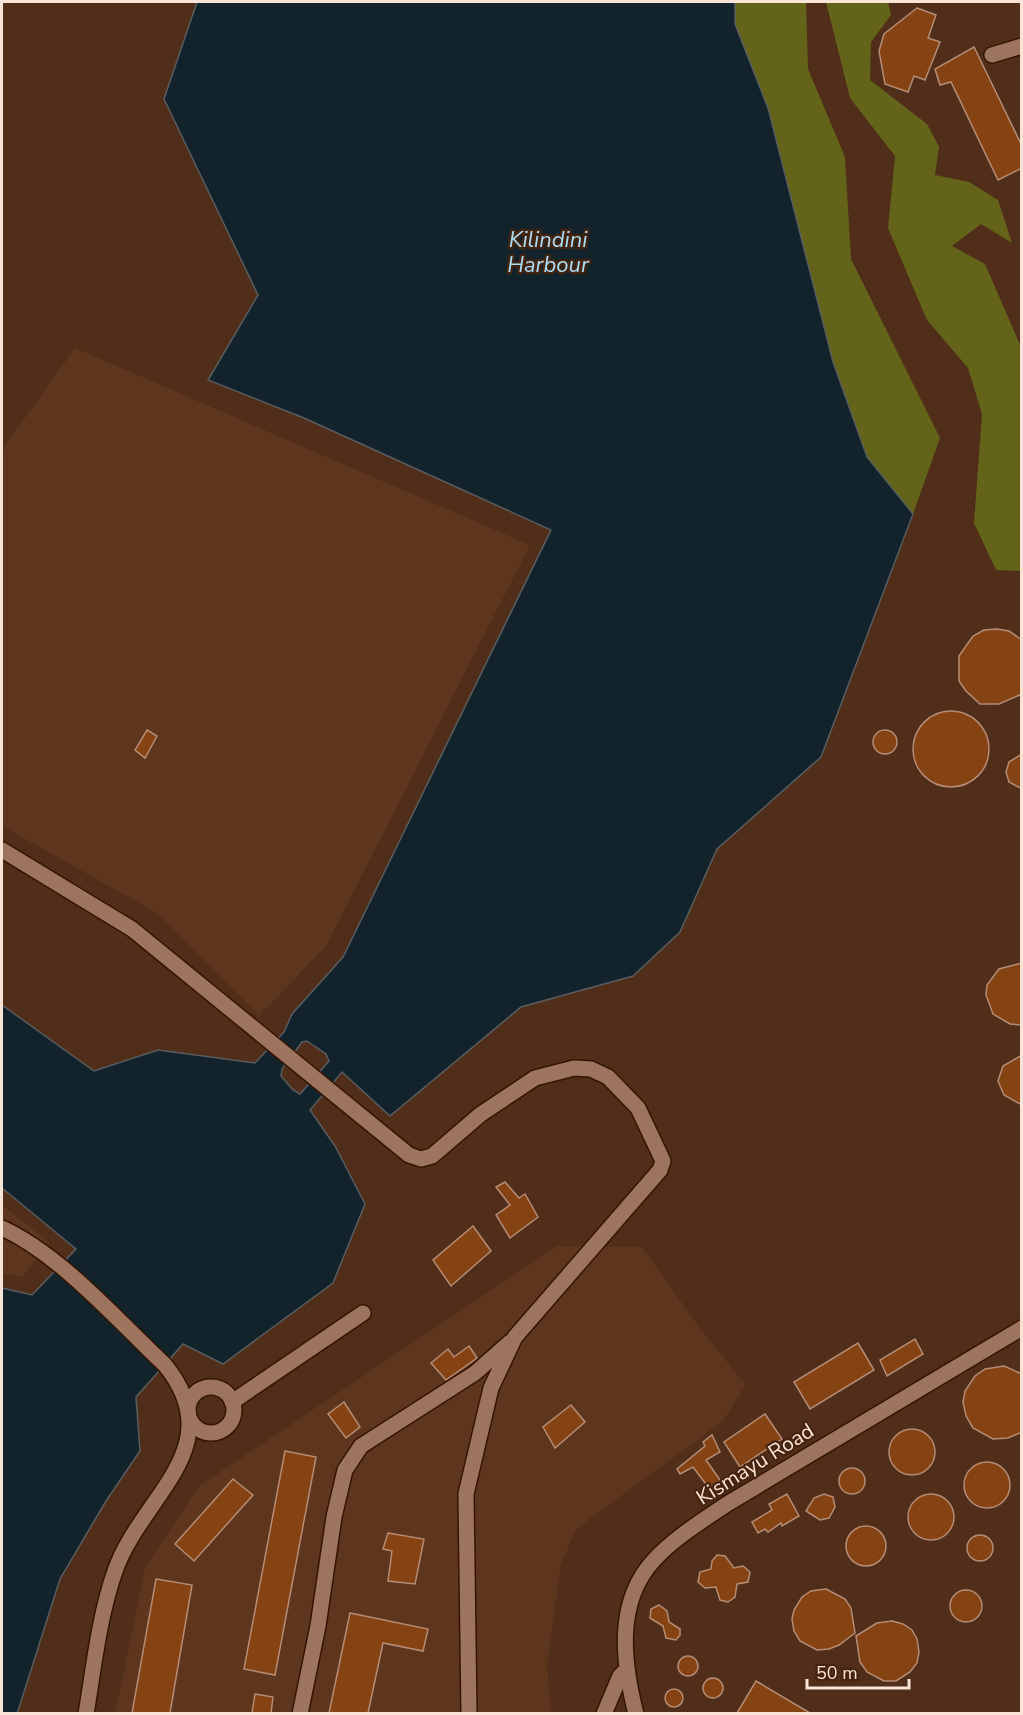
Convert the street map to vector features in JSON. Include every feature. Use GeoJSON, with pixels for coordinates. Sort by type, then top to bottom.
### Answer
{"type":"FeatureCollection","features":[{"type":"Feature","properties":{"kind":"street"},"geometry":{"type":"LineString","coordinates":[[992,55],[1022,46]]}},
{"type":"Feature","properties":{"kind":"street"},"geometry":{"type":"LineString","coordinates":[[2,850],[132,929],[274,1044],[393,1145],[421,1160],[432,1156],[481,1114],[535,1078],[573,1068],[591,1069],[608,1077],[638,1108],[663,1161],[660,1170],[515,1336],[475,1374],[361,1446],[345,1470],[334,1516],[318,1626],[300,1713]]}},
{"type":"Feature","properties":{"kind":"street"},"geometry":{"type":"LineString","coordinates":[[2,1228],[32,1244],[60,1266],[165,1365],[174,1376],[189,1414],[199,1429],[215,1432],[230,1422],[233,1416],[232,1402],[224,1391],[203,1388],[192,1397],[189,1414],[188,1444],[182,1461],[134,1534],[116,1568],[104,1606],[86,1713]]}},
{"type":"Feature","properties":{"kind":"street"},"geometry":{"type":"LineString","coordinates":[[232,1402],[363,1313]]}},
{"type":"Feature","properties":{"kind":"street","name":"Kismayu Road"},"geometry":{"type":"LineString","coordinates":[[636,1713],[626,1670],[625,1629],[633,1597],[654,1560],[682,1536],[727,1504],[1022,1328]]}},
{"type":"Feature","properties":{"kind":"street"},"geometry":{"type":"LineString","coordinates":[[469,1713],[466,1494],[491,1388],[515,1336]]}},
{"type":"Feature","properties":{"kind":"street"},"geometry":{"type":"LineString","coordinates":[[604,1713],[620,1676],[626,1670]]}},
{"type":"Feature","properties":{"kind":"shaded area"},"geometry":{"type":"Polygon","coordinates":[[[735,2],[806,2],[808,69],[845,157],[851,259],[940,438],[913,514],[867,457],[833,362],[768,108],[735,24],[735,2]]]}},
{"type":"Feature","properties":{"kind":"shaded area"},"geometry":{"type":"Polygon","coordinates":[[[826,2],[888,2],[891,15],[871,42],[870,80],[927,124],[939,147],[935,175],[969,182],[998,200],[1012,243],[981,224],[952,246],[985,264],[1021,347],[1021,571],[996,570],[974,523],[982,414],[968,368],[927,320],[888,228],[895,156],[850,98],[826,2]]]}},
{"type":"Feature","properties":{"kind":"shaded area"},"geometry":{"type":"Polygon","coordinates":[[[75,348],[530,545],[326,946],[259,1016],[157,913],[2,826],[2,450],[75,348]]]}},
{"type":"Feature","properties":{"kind":"shaded area"},"geometry":{"type":"Polygon","coordinates":[[[2,1205],[50,1243],[22,1277],[2,1273],[2,1205]]]}},
{"type":"Feature","properties":{"kind":"shaded area"},"geometry":{"type":"Polygon","coordinates":[[[557,1246],[642,1247],[701,1330],[746,1385],[722,1422],[576,1529],[561,1565],[547,1665],[551,1713],[115,1714],[145,1568],[199,1486],[557,1246]]]}},
{"type":"Feature","properties":{"kind":"water","name":"Kilindini Harbour"},"geometry":{"type":"Polygon","coordinates":[[[197,2],[735,2],[735,24],[768,108],[833,362],[867,457],[913,514],[821,757],[717,849],[680,932],[633,976],[521,1007],[390,1116],[342,1072],[310,1110],[335,1146],[365,1204],[333,1283],[223,1364],[183,1344],[136,1397],[140,1451],[106,1501],[60,1579],[17,1714],[2,1713],[2,1288],[32,1295],[76,1249],[2,1188],[2,1005],[94,1071],[158,1050],[255,1063],[284,1032],[292,1014],[343,957],[551,530],[304,418],[208,380],[258,295],[164,99],[197,2]],[[307,1041],[302,1042],[282,1069],[281,1076],[293,1090],[300,1094],[329,1061],[326,1054],[307,1041]]]}},
{"type":"Feature","properties":{"kind":"building"},"geometry":{"type":"Polygon","coordinates":[[[917,8],[936,15],[928,38],[940,42],[925,80],[914,76],[908,92],[885,84],[879,51],[884,34],[917,8]]]}},
{"type":"Feature","properties":{"kind":"building"},"geometry":{"type":"Polygon","coordinates":[[[974,47],[1022,146],[1022,168],[998,180],[951,82],[940,85],[935,69],[974,47]]]}},
{"type":"Feature","properties":{"kind":"building"},"geometry":{"type":"Polygon","coordinates":[[[984,630],[1009,631],[1022,640],[1022,694],[999,704],[980,704],[959,681],[959,656],[973,636],[984,630]]]}},
{"type":"Feature","properties":{"kind":"building"},"geometry":{"type":"Polygon","coordinates":[[[951,711],[965,714],[978,722],[986,735],[989,749],[986,763],[978,776],[965,784],[951,787],[937,784],[924,776],[916,763],[913,749],[916,735],[924,722],[937,714],[951,711]]]}},
{"type":"Feature","properties":{"kind":"building"},"geometry":{"type":"Polygon","coordinates":[[[147,730],[157,736],[145,758],[135,750],[147,730]]]}},
{"type":"Feature","properties":{"kind":"building"},"geometry":{"type":"Polygon","coordinates":[[[885,730],[894,733],[897,742],[894,751],[885,754],[876,751],[873,742],[876,733],[885,730]]]}},
{"type":"Feature","properties":{"kind":"building"},"geometry":{"type":"Polygon","coordinates":[[[1022,754],[1022,789],[1009,782],[1006,772],[1009,762],[1022,754]]]}},
{"type":"Feature","properties":{"kind":"building"},"geometry":{"type":"Polygon","coordinates":[[[1022,963],[1022,1025],[1010,1024],[993,1014],[986,995],[987,985],[999,969],[1022,963]]]}},
{"type":"Feature","properties":{"kind":"building"},"geometry":{"type":"Polygon","coordinates":[[[1022,1055],[1022,1105],[1004,1095],[998,1081],[1003,1066],[1022,1055]]]}},
{"type":"Feature","properties":{"kind":"building"},"geometry":{"type":"Polygon","coordinates":[[[505,1182],[519,1198],[525,1194],[538,1217],[510,1238],[496,1215],[510,1205],[496,1187],[505,1182]]]}},
{"type":"Feature","properties":{"kind":"building"},"geometry":{"type":"Polygon","coordinates":[[[473,1226],[491,1251],[451,1286],[433,1260],[473,1226]]]}},
{"type":"Feature","properties":{"kind":"building"},"geometry":{"type":"Polygon","coordinates":[[[915,1339],[923,1354],[887,1376],[880,1360],[915,1339]]]}},
{"type":"Feature","properties":{"kind":"building"},"geometry":{"type":"Polygon","coordinates":[[[858,1343],[874,1370],[810,1409],[794,1382],[858,1343]]]}},
{"type":"Feature","properties":{"kind":"building"},"geometry":{"type":"Polygon","coordinates":[[[469,1346],[477,1358],[446,1380],[431,1363],[448,1349],[454,1357],[469,1346]]]}},
{"type":"Feature","properties":{"kind":"building"},"geometry":{"type":"Polygon","coordinates":[[[1004,1366],[1022,1374],[1022,1432],[1008,1438],[993,1439],[973,1428],[966,1416],[963,1402],[965,1391],[975,1376],[985,1369],[1004,1366]]]}},
{"type":"Feature","properties":{"kind":"building"},"geometry":{"type":"Polygon","coordinates":[[[344,1402],[360,1427],[346,1438],[328,1414],[344,1402]]]}},
{"type":"Feature","properties":{"kind":"building"},"geometry":{"type":"Polygon","coordinates":[[[571,1405],[585,1422],[555,1448],[543,1427],[571,1405]]]}},
{"type":"Feature","properties":{"kind":"building"},"geometry":{"type":"Polygon","coordinates":[[[765,1414],[782,1439],[740,1467],[724,1442],[765,1414]]]}},
{"type":"Feature","properties":{"kind":"building"},"geometry":{"type":"Polygon","coordinates":[[[912,1429],[928,1436],[935,1452],[928,1468],[912,1475],[896,1468],[889,1452],[896,1436],[912,1429]]]}},
{"type":"Feature","properties":{"kind":"building"},"geometry":{"type":"Polygon","coordinates":[[[712,1435],[720,1452],[706,1460],[727,1490],[715,1496],[693,1467],[680,1474],[677,1469],[705,1446],[703,1442],[712,1435]]]}},
{"type":"Feature","properties":{"kind":"building"},"geometry":{"type":"Polygon","coordinates":[[[285,1451],[316,1457],[275,1675],[244,1669],[285,1451]]]}},
{"type":"Feature","properties":{"kind":"building"},"geometry":{"type":"Polygon","coordinates":[[[987,1462],[996,1463],[1003,1469],[1009,1476],[1009,1494],[1003,1501],[996,1507],[987,1508],[978,1507],[971,1501],[965,1494],[964,1485],[965,1476],[971,1469],[978,1463],[987,1462]]]}},
{"type":"Feature","properties":{"kind":"building"},"geometry":{"type":"Polygon","coordinates":[[[852,1468],[861,1472],[865,1481],[861,1490],[852,1494],[843,1490],[839,1481],[843,1472],[852,1468]]]}},
{"type":"Feature","properties":{"kind":"building"},"geometry":{"type":"Polygon","coordinates":[[[233,1479],[253,1495],[194,1561],[175,1544],[233,1479]]]}},
{"type":"Feature","properties":{"kind":"building"},"geometry":{"type":"Polygon","coordinates":[[[787,1494],[799,1516],[782,1526],[781,1523],[768,1532],[765,1529],[758,1533],[752,1522],[772,1510],[769,1504],[787,1494]]]}},
{"type":"Feature","properties":{"kind":"building"},"geometry":{"type":"Polygon","coordinates":[[[824,1494],[833,1497],[835,1507],[829,1518],[820,1520],[806,1511],[814,1498],[824,1494]]]}},
{"type":"Feature","properties":{"kind":"building"},"geometry":{"type":"Polygon","coordinates":[[[931,1494],[940,1495],[947,1501],[953,1508],[953,1526],[947,1533],[940,1539],[931,1540],[922,1539],[915,1533],[909,1526],[908,1517],[909,1508],[915,1501],[922,1495],[931,1494]]]}},
{"type":"Feature","properties":{"kind":"building"},"geometry":{"type":"Polygon","coordinates":[[[866,1526],[880,1532],[886,1546],[880,1560],[866,1566],[852,1560],[846,1546],[852,1532],[866,1526]]]}},
{"type":"Feature","properties":{"kind":"building"},"geometry":{"type":"Polygon","coordinates":[[[388,1533],[424,1539],[415,1584],[388,1581],[392,1551],[383,1549],[388,1533]]]}},
{"type":"Feature","properties":{"kind":"building"},"geometry":{"type":"Polygon","coordinates":[[[980,1535],[989,1539],[993,1548],[989,1557],[980,1561],[971,1557],[967,1548],[971,1539],[980,1535]]]}},
{"type":"Feature","properties":{"kind":"building"},"geometry":{"type":"Polygon","coordinates":[[[717,1555],[725,1556],[734,1568],[743,1566],[750,1572],[748,1582],[737,1584],[735,1597],[728,1602],[720,1600],[716,1587],[705,1588],[698,1582],[700,1572],[711,1569],[712,1561],[717,1555]]]}},
{"type":"Feature","properties":{"kind":"building"},"geometry":{"type":"Polygon","coordinates":[[[156,1579],[192,1585],[170,1713],[132,1713],[156,1579]]]}},
{"type":"Feature","properties":{"kind":"building"},"geometry":{"type":"Polygon","coordinates":[[[826,1589],[845,1599],[851,1608],[855,1633],[839,1645],[817,1650],[800,1641],[794,1631],[792,1619],[794,1610],[802,1597],[811,1591],[826,1589]]]}},
{"type":"Feature","properties":{"kind":"building"},"geometry":{"type":"Polygon","coordinates":[[[966,1590],[977,1595],[982,1606],[977,1617],[966,1622],[955,1617],[950,1606],[955,1595],[966,1590]]]}},
{"type":"Feature","properties":{"kind":"building"},"geometry":{"type":"Polygon","coordinates":[[[659,1605],[667,1611],[669,1622],[680,1629],[680,1635],[676,1640],[666,1638],[663,1626],[650,1618],[651,1609],[659,1605]]]}},
{"type":"Feature","properties":{"kind":"building"},"geometry":{"type":"Polygon","coordinates":[[[350,1613],[428,1629],[423,1651],[383,1643],[368,1713],[329,1713],[350,1613]]]}},
{"type":"Feature","properties":{"kind":"building"},"geometry":{"type":"Polygon","coordinates":[[[892,1621],[912,1630],[917,1639],[919,1652],[917,1663],[910,1672],[896,1681],[884,1681],[867,1672],[860,1662],[856,1636],[877,1623],[892,1621]]]}},
{"type":"Feature","properties":{"kind":"building"},"geometry":{"type":"Polygon","coordinates":[[[684,1656],[692,1656],[698,1662],[698,1670],[692,1676],[684,1676],[678,1670],[678,1662],[684,1656]]]}},
{"type":"Feature","properties":{"kind":"building"},"geometry":{"type":"Polygon","coordinates":[[[709,1678],[717,1678],[723,1684],[723,1692],[717,1698],[709,1698],[703,1692],[703,1684],[709,1678]]]}},
{"type":"Feature","properties":{"kind":"building"},"geometry":{"type":"Polygon","coordinates":[[[756,1681],[810,1713],[737,1713],[756,1681]]]}},
{"type":"Feature","properties":{"kind":"building"},"geometry":{"type":"Polygon","coordinates":[[[674,1689],[680,1692],[683,1698],[680,1704],[674,1707],[668,1704],[665,1698],[668,1692],[674,1689]]]}},
{"type":"Feature","properties":{"kind":"building"},"geometry":{"type":"Polygon","coordinates":[[[255,1694],[273,1697],[271,1713],[252,1713],[255,1694]]]}}]}
